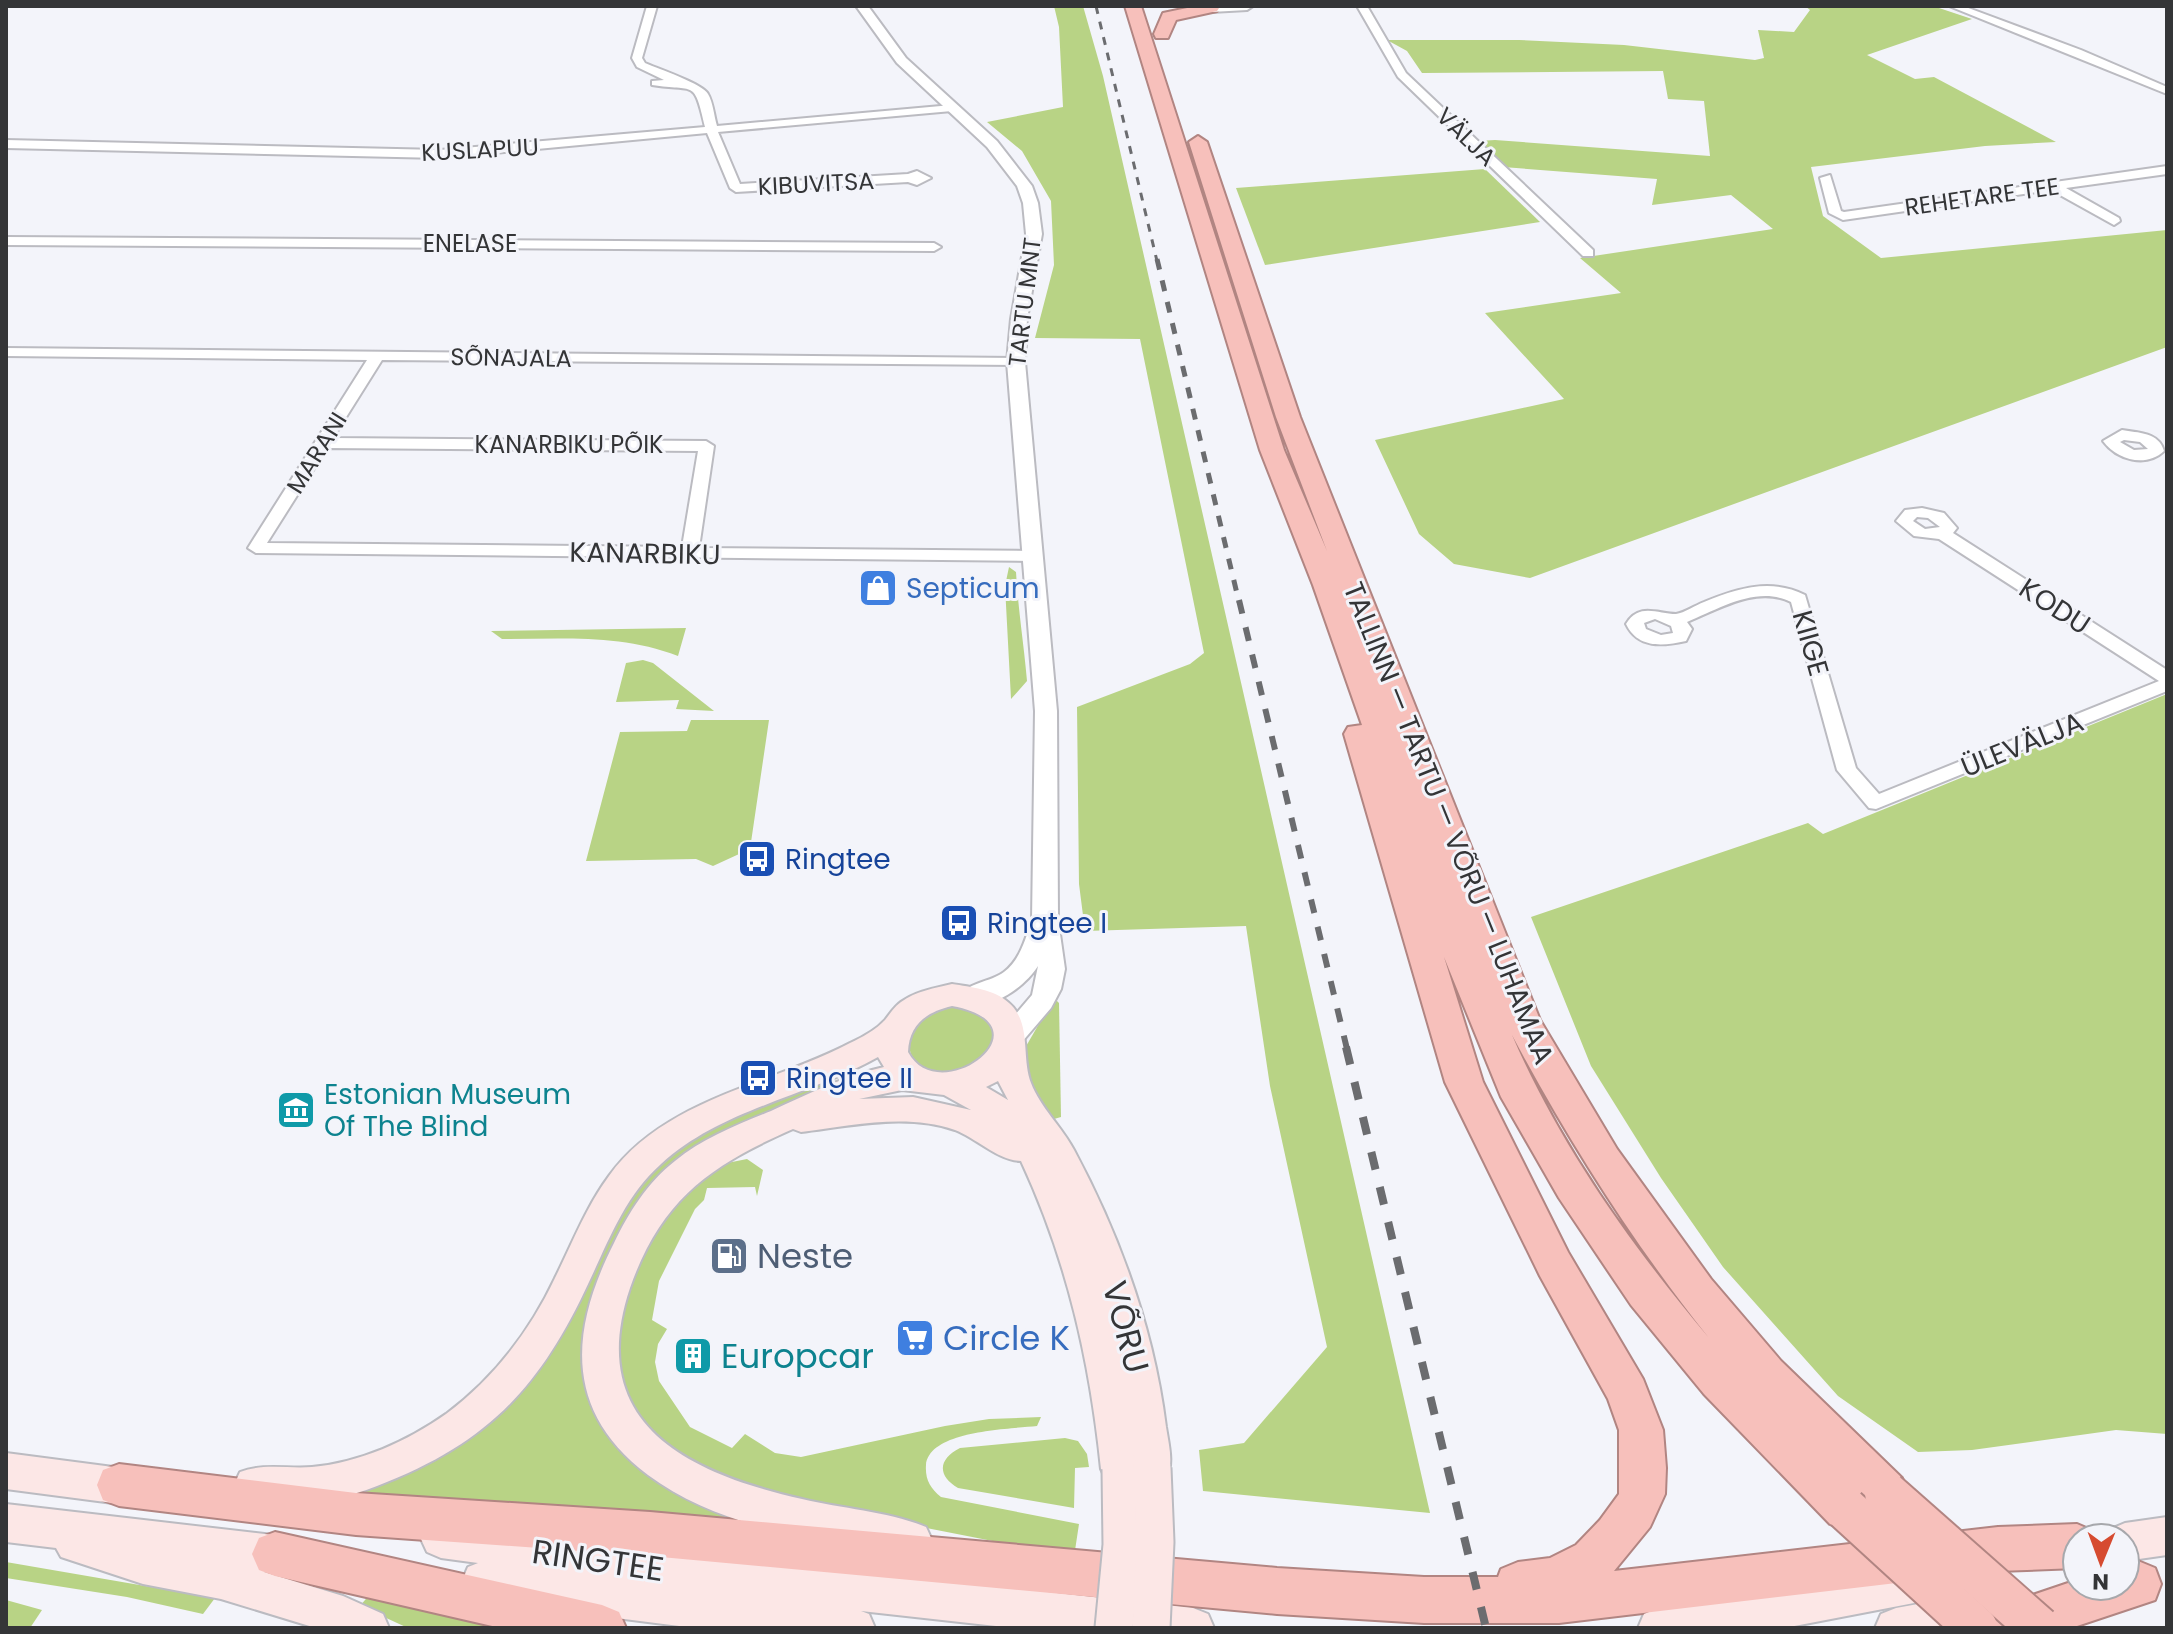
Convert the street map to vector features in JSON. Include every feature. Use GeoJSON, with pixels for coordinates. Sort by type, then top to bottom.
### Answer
{"type":"FeatureCollection","features":[{"type":"Feature","properties":{"kind":"highway","name":"TALLINN — TARTU — VÕRU — LUHAMAA"},"geometry":{"type":"LineString","coordinates":[[1133,6],[1272,450],[1327,585],[1458,950],[1520,1097],[1573,1187],[1646,1293],[1719,1381],[1866,1501],[2039,1628]]}},
{"type":"Feature","properties":{"kind":"highway"},"geometry":{"type":"LineString","coordinates":[[1163,15],[1169,17],[1211,8]]}},
{"type":"Feature","properties":{"kind":"highway"},"geometry":{"type":"LineString","coordinates":[[1163,15],[1211,8]]}},
{"type":"Feature","properties":{"kind":"highway","name":"TALLINN — TARTU — VÕRU — LUHAMAA"},"geometry":{"type":"LineString","coordinates":[[1163,15],[1288,417],[1522,1020],[1566,1104],[1623,1193],[1683,1276],[1766,1374],[1866,1501],[1976,1628]]}},
{"type":"Feature","properties":{"kind":"highway"},"geometry":{"type":"LineString","coordinates":[[1327,585],[1319,600],[1464,1082],[1554,1264],[1628,1393],[1641,1430],[1644,1468],[1638,1503],[1616,1535],[1592,1561],[1555,1580],[1375,1597]]}},
{"type":"Feature","properties":{"kind":"highway"},"geometry":{"type":"LineString","coordinates":[[119,1485],[356,1514],[650,1534],[1277,1591],[1463,1602],[1559,1600],[1998,1549],[2061,1548]]}},
{"type":"Feature","properties":{"kind":"highway"},"geometry":{"type":"LineString","coordinates":[[275,1554],[602,1628]]}},
{"type":"Feature","properties":{"kind":"highway"},"geometry":{"type":"LineString","coordinates":[[1999,1628],[2143,1568]]}},
{"type":"Feature","properties":{"kind":"main road"},"geometry":{"type":"LineString","coordinates":[[918,1078],[895,1058],[891,1041],[902,1016],[922,1002],[941,996],[972,997],[1001,1012],[1010,1044],[987,1074],[951,1084],[892,1077],[848,1089],[745,1135],[683,1173],[638,1227],[603,1309],[598,1367],[616,1416],[636,1441],[664,1465],[702,1486],[783,1513],[1046,1568]]}},
{"type":"Feature","properties":{"kind":"main road"},"geometry":{"type":"LineString","coordinates":[[119,1485],[316,1485],[395,1463],[427,1448],[464,1423],[516,1375],[562,1301],[610,1199],[626,1175],[652,1152],[702,1120],[834,1068],[869,1050],[894,1030]]}},
{"type":"Feature","properties":{"kind":"main road","name":"VÕRU"},"geometry":{"type":"LineString","coordinates":[[1010,1044],[1015,1085],[1060,1155],[1108,1262],[1128,1324],[1143,1390],[1136,1468],[1122,1545],[1114,1628]]}},
{"type":"Feature","properties":{"kind":"main road","name":"VÕRU"},"geometry":{"type":"LineString","coordinates":[[951,1084],[992,1106],[1015,1125],[1039,1163],[1053,1193],[1093,1303],[1155,1542],[1151,1628]]}},
{"type":"Feature","properties":{"kind":"main road"},"geometry":{"type":"LineString","coordinates":[[781,1121],[897,1108],[931,1110],[988,1128],[1039,1163]]}},
{"type":"Feature","properties":{"kind":"main road","name":"RINGTEE"},"geometry":{"type":"LineString","coordinates":[[6,1471],[119,1485],[384,1531],[694,1572],[1193,1628]]}},
{"type":"Feature","properties":{"kind":"main road"},"geometry":{"type":"LineString","coordinates":[[8,1523],[143,1565],[235,1583],[343,1616],[368,1628]]}},
{"type":"Feature","properties":{"kind":"main road","name":"RINGTEE"},"geometry":{"type":"LineString","coordinates":[[8,1523],[854,1628]]}},
{"type":"Feature","properties":{"kind":"main road"},"geometry":{"type":"LineString","coordinates":[[1896,1628],[2143,1568],[2167,1536]]}},
{"type":"Feature","properties":{"kind":"main road"},"geometry":{"type":"LineString","coordinates":[[1659,1628],[1790,1607],[2061,1551]]}},
{"type":"Feature","properties":{"kind":"street"},"geometry":{"type":"LineString","coordinates":[[652,6],[637,58],[641,65],[677,82]]}},
{"type":"Feature","properties":{"kind":"street","name":"TARTU MNT"},"geometry":{"type":"LineString","coordinates":[[862,6],[887,45],[1006,157],[1025,187],[1031,205],[1034,239],[1019,315],[1016,362],[1046,711],[1045,920]]}},
{"type":"Feature","properties":{"kind":"street"},"geometry":{"type":"LineString","coordinates":[[1211,8],[1247,6]]}},
{"type":"Feature","properties":{"kind":"street","name":"VÄLJA"},"geometry":{"type":"LineString","coordinates":[[1362,6],[1402,75],[1588,253]]}},
{"type":"Feature","properties":{"kind":"street"},"geometry":{"type":"LineString","coordinates":[[1954,6],[2077,52],[2167,91]]}},
{"type":"Feature","properties":{"kind":"street"},"geometry":{"type":"LineString","coordinates":[[656,83],[689,83],[703,94],[712,131]]}},
{"type":"Feature","properties":{"kind":"street","name":"KUSLAPUU"},"geometry":{"type":"LineString","coordinates":[[6,144],[440,154],[952,108]]}},
{"type":"Feature","properties":{"kind":"street","name":"KIBUVITSA"},"geometry":{"type":"LineString","coordinates":[[712,131],[736,188],[910,178]]}},
{"type":"Feature","properties":{"kind":"street","name":"REHETARE TEE"},"geometry":{"type":"LineString","coordinates":[[1826,178],[1835,213],[1843,216],[2167,170]]}},
{"type":"Feature","properties":{"kind":"street"},"geometry":{"type":"LineString","coordinates":[[2053,186],[2114,221]]}},
{"type":"Feature","properties":{"kind":"street","name":"ENELASE"},"geometry":{"type":"LineString","coordinates":[[6,241],[934,247]]}},
{"type":"Feature","properties":{"kind":"street","name":"SÕNAJALA"},"geometry":{"type":"LineString","coordinates":[[6,352],[1016,362]]}},
{"type":"Feature","properties":{"kind":"street","name":"MARANI"},"geometry":{"type":"LineString","coordinates":[[256,548],[377,356]]}},
{"type":"Feature","properties":{"kind":"street","name":"KANARBIKU PÕIK"},"geometry":{"type":"LineString","coordinates":[[324,443],[706,446],[690,553]]}},
{"type":"Feature","properties":{"kind":"street"},"geometry":{"type":"LineString","coordinates":[[2151,455],[2167,464]]}},
{"type":"Feature","properties":{"kind":"street","name":"KODU"},"geometry":{"type":"LineString","coordinates":[[1943,534],[2167,681]]}},
{"type":"Feature","properties":{"kind":"street","name":"KANARBIKU"},"geometry":{"type":"LineString","coordinates":[[256,548],[1033,556]]}},
{"type":"Feature","properties":{"kind":"street","name":"KIIGE"},"geometry":{"type":"LineString","coordinates":[[1676,620],[1766,589],[1786,590],[1799,599],[1847,770],[1876,803]]}},
{"type":"Feature","properties":{"kind":"street","name":"ÜLEVÄLJA"},"geometry":{"type":"LineString","coordinates":[[1876,803],[2167,681]]}},
{"type":"Feature","properties":{"kind":"street"},"geometry":{"type":"LineString","coordinates":[[972,997],[1008,985],[1020,974],[1036,947],[1045,920]]}},
{"type":"Feature","properties":{"kind":"street"},"geometry":{"type":"LineString","coordinates":[[1010,1044],[1048,989],[1052,969],[1045,920]]}},
{"type":"Feature","properties":{"kind":"green space"},"geometry":{"type":"Polygon","coordinates":[[[1054,6],[1083,6],[1103,76],[1430,1513],[1203,1491],[1199,1450],[1244,1443],[1327,1347],[1270,1086],[1246,926],[1085,931],[1079,884],[1077,707],[1190,664],[1204,653],[1140,339],[1035,338],[1054,265],[1051,201],[1022,151],[987,122],[1063,107],[1059,27],[1054,6]]]}},
{"type":"Feature","properties":{"kind":"green space"},"geometry":{"type":"Polygon","coordinates":[[[1805,6],[1933,6],[1972,19],[1867,55],[1915,79],[1934,77],[2056,142],[1985,146],[1811,167],[1823,216],[1881,258],[2167,230],[2167,347],[1530,578],[1454,564],[1419,534],[1375,440],[1564,399],[1485,313],[1621,293],[1580,258],[1773,229],[1731,195],[1652,205],[1657,179],[1503,167],[1478,141],[1710,156],[1704,101],[1668,99],[1663,71],[1422,73],[1407,51],[1387,40],[1519,40],[1624,45],[1755,60],[1764,58],[1758,30],[1794,32],[1810,10],[1805,6]]]}},
{"type":"Feature","properties":{"kind":"green space"},"geometry":{"type":"Polygon","coordinates":[[[1485,169],[1540,222],[1265,265],[1236,188],[1485,169]]]}},
{"type":"Feature","properties":{"kind":"green space"},"geometry":{"type":"Polygon","coordinates":[[[1009,567],[1016,572],[1027,681],[1011,699],[1005,586],[1009,567]]]}},
{"type":"Feature","properties":{"kind":"green space"},"geometry":{"type":"Polygon","coordinates":[[[686,628],[678,656],[613,641],[502,639],[491,631],[686,628]]]}},
{"type":"Feature","properties":{"kind":"green space"},"geometry":{"type":"Polygon","coordinates":[[[643,660],[653,663],[714,711],[676,709],[679,700],[616,702],[626,663],[643,660]]]}},
{"type":"Feature","properties":{"kind":"green space"},"geometry":{"type":"Polygon","coordinates":[[[2167,694],[2167,1434],[2116,1430],[1972,1450],[1918,1452],[1838,1396],[1723,1267],[1661,1178],[1591,1066],[1531,917],[1808,823],[1823,834],[2167,694]]]}},
{"type":"Feature","properties":{"kind":"green space"},"geometry":{"type":"Polygon","coordinates":[[[691,720],[769,720],[750,849],[713,866],[696,859],[586,861],[620,732],[687,731],[691,720]]]}},
{"type":"Feature","properties":{"kind":"green space"},"geometry":{"type":"Polygon","coordinates":[[[1054,998],[1059,1003],[1061,1117],[1054,1119],[1027,1082],[1025,1048],[1054,998]]]}},
{"type":"Feature","properties":{"kind":"green space"},"geometry":{"type":"Polygon","coordinates":[[[953,1006],[967,1007],[990,1020],[998,1040],[975,1068],[948,1072],[927,1068],[916,1061],[910,1051],[914,1029],[936,1011],[953,1006]]]}},
{"type":"Feature","properties":{"kind":"green space"},"geometry":{"type":"Polygon","coordinates":[[[833,1080],[836,1088],[712,1138],[669,1168],[649,1187],[587,1375],[739,1513],[734,1527],[345,1494],[409,1474],[454,1448],[633,1187],[668,1154],[706,1128],[833,1080]]]}},
{"type":"Feature","properties":{"kind":"green space"},"geometry":{"type":"Polygon","coordinates":[[[747,1159],[763,1170],[757,1196],[755,1187],[707,1188],[704,1200],[695,1209],[659,1281],[652,1320],[667,1329],[658,1344],[655,1362],[659,1381],[690,1427],[732,1448],[745,1434],[775,1453],[801,1457],[945,1426],[989,1419],[1041,1417],[1037,1426],[991,1430],[955,1438],[941,1445],[931,1453],[926,1475],[931,1487],[941,1497],[1079,1524],[1074,1557],[784,1500],[700,1470],[644,1428],[615,1373],[617,1320],[638,1260],[661,1219],[688,1188],[727,1163],[747,1159]]]}},
{"type":"Feature","properties":{"kind":"green space"},"geometry":{"type":"Polygon","coordinates":[[[1065,1438],[1078,1441],[1087,1454],[1089,1467],[1075,1468],[1074,1508],[958,1488],[944,1473],[947,1457],[960,1448],[1065,1438]]]}},
{"type":"Feature","properties":{"kind":"green space"},"geometry":{"type":"Polygon","coordinates":[[[6,1562],[215,1598],[203,1614],[127,1597],[6,1578],[6,1562]]]}},
{"type":"Feature","properties":{"kind":"green space"},"geometry":{"type":"Polygon","coordinates":[[[370,1594],[522,1628],[408,1628],[360,1606],[370,1594]]]}},
{"type":"Feature","properties":{"kind":"green space"},"geometry":{"type":"Polygon","coordinates":[[[6,1600],[42,1610],[30,1628],[6,1628],[6,1600]]]}},
{"type":"Feature","properties":{"kind":"railway"},"geometry":{"type":"LineString","coordinates":[[1096,6],[1157,261]]}},
{"type":"Feature","properties":{"kind":"railway"},"geometry":{"type":"LineString","coordinates":[[1157,259],[1239,602]]}},
{"type":"Feature","properties":{"kind":"railway"},"geometry":{"type":"LineString","coordinates":[[1239,600],[1347,1049]]}},
{"type":"Feature","properties":{"kind":"railway"},"geometry":{"type":"LineString","coordinates":[[1346,1047],[1486,1628]]}},
{"type":"Feature","properties":{"kind":"place","name":"Septicum"},"geometry":{"type":"Point","coordinates":[878,588]}},
{"type":"Feature","properties":{"kind":"place","name":"Ringtee"},"geometry":{"type":"Point","coordinates":[757,859]}},
{"type":"Feature","properties":{"kind":"place","name":"Ringtee I"},"geometry":{"type":"Point","coordinates":[959,923]}},
{"type":"Feature","properties":{"kind":"place","name":"Ringtee II"},"geometry":{"type":"Point","coordinates":[758,1078]}},
{"type":"Feature","properties":{"kind":"place","name":"Estonian Museum Of The Blind"},"geometry":{"type":"Point","coordinates":[296,1110]}},
{"type":"Feature","properties":{"kind":"place","name":"Neste"},"geometry":{"type":"Point","coordinates":[729,1256]}},
{"type":"Feature","properties":{"kind":"place","name":"Circle K"},"geometry":{"type":"Point","coordinates":[915,1338]}},
{"type":"Feature","properties":{"kind":"place","name":"Europcar"},"geometry":{"type":"Point","coordinates":[693,1356]}}]}
